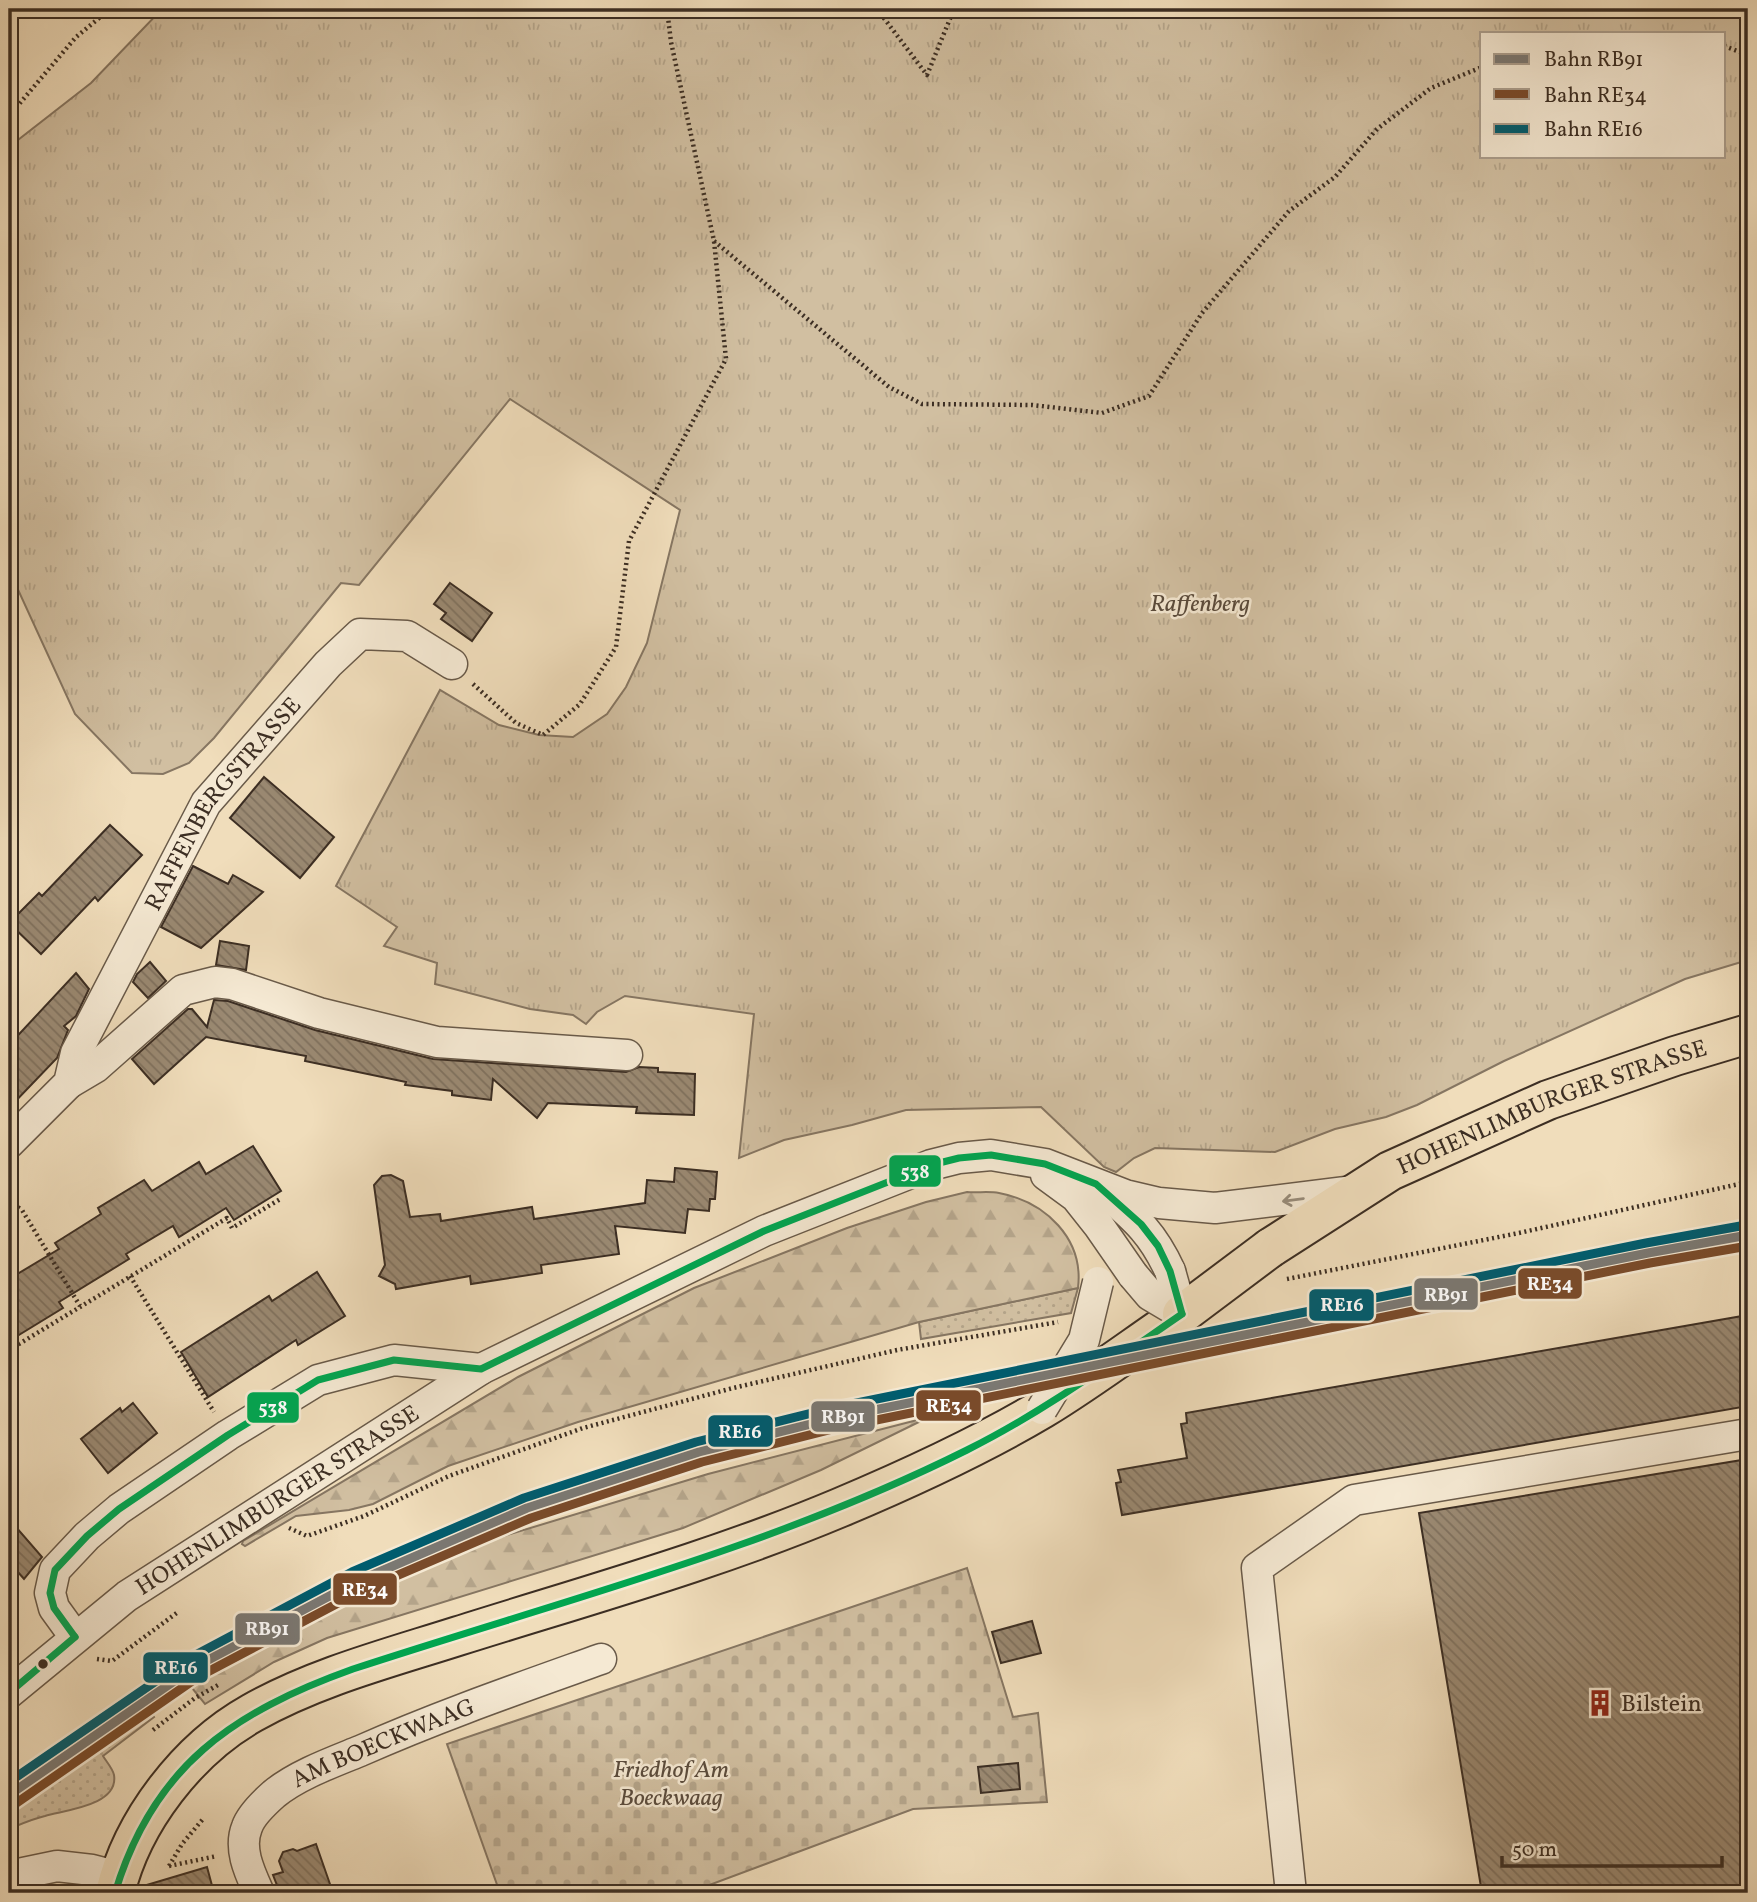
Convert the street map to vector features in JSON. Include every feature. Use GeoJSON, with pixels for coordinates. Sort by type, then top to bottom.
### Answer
{"type":"FeatureCollection","features":[{"type":"Feature","properties":{"kind":"main road","name":"HOHENLIMBURGER STRASSE"},"geometry":{"type":"LineString","coordinates":[[117,1885],[143,1825],[172,1783],[202,1749],[251,1713],[309,1686],[371,1664],[732,1549],[839,1508],[942,1462],[1042,1409],[1182,1314],[1270,1248],[1390,1171],[1548,1100],[1748,1034]]}},
{"type":"Feature","properties":{"kind":"street","name":"RAFFENBERGSTRASSE"},"geometry":{"type":"LineString","coordinates":[[69,1083],[76,1053],[206,803],[328,664],[360,634],[407,636],[452,664]]}},
{"type":"Feature","properties":{"kind":"street"},"geometry":{"type":"LineString","coordinates":[[9,1143],[69,1083],[96,1067],[183,990],[215,982],[232,984],[319,1013],[437,1042],[626,1055]]}},
{"type":"Feature","properties":{"kind":"street","name":"HOHENLIMBURGER STRASSE"},"geometry":{"type":"LineString","coordinates":[[9,1693],[127,1596],[481,1369],[764,1231],[931,1165],[959,1158],[991,1155],[1045,1164],[1125,1195],[1158,1203],[1215,1208],[1361,1190]]}},
{"type":"Feature","properties":{"kind":"street","name":"HOHENLIMBURGER STRASSE"},"geometry":{"type":"LineString","coordinates":[[1025,1161],[1076,1197],[1150,1295],[1182,1314]]}},
{"type":"Feature","properties":{"kind":"street","name":"HOHENLIMBURGER STRASSE"},"geometry":{"type":"LineString","coordinates":[[1096,1184],[1142,1224],[1158,1246],[1170,1271],[1182,1314]]}},
{"type":"Feature","properties":{"kind":"street"},"geometry":{"type":"LineString","coordinates":[[1042,1409],[1084,1340],[1098,1289],[1099,1226]]}},
{"type":"Feature","properties":{"kind":"street","name":"HOHENLIMBURGER STRASSE"},"geometry":{"type":"LineString","coordinates":[[75,1637],[54,1608],[50,1593],[55,1570],[87,1536],[119,1509],[228,1435],[318,1380],[394,1360],[481,1369]]}},
{"type":"Feature","properties":{"kind":"street"},"geometry":{"type":"LineString","coordinates":[[1291,1893],[1257,1568],[1354,1500],[1748,1434]]}},
{"type":"Feature","properties":{"kind":"street","name":"AM BOECKWAAG"},"geometry":{"type":"LineString","coordinates":[[259,1893],[250,1874],[244,1850],[247,1826],[275,1793],[320,1768],[404,1732],[601,1659]]}},
{"type":"Feature","properties":{"kind":"street"},"geometry":{"type":"LineString","coordinates":[[9,1876],[57,1866],[92,1870],[117,1885]]}},
{"type":"Feature","properties":{"kind":"path"},"geometry":{"type":"LineString","coordinates":[[9,116],[76,37],[110,9]]}},
{"type":"Feature","properties":{"kind":"path"},"geometry":{"type":"LineString","coordinates":[[452,664],[516,723],[543,735],[580,704],[616,647],[629,541],[726,359],[714,241],[671,42],[667,9]]}},
{"type":"Feature","properties":{"kind":"path"},"geometry":{"type":"LineString","coordinates":[[877,9],[927,75],[954,9]]}},
{"type":"Feature","properties":{"kind":"path"},"geometry":{"type":"LineString","coordinates":[[1726,47],[1748,55]]}},
{"type":"Feature","properties":{"kind":"path"},"geometry":{"type":"LineString","coordinates":[[714,241],[889,387],[922,404],[1032,405],[1102,413],[1149,396],[1202,313],[1289,211],[1335,177],[1377,129],[1432,88],[1480,68]]}},
{"type":"Feature","properties":{"kind":"path"},"geometry":{"type":"LineString","coordinates":[[1299,1277],[1519,1233],[1748,1182]]}},
{"type":"Feature","properties":{"kind":"path"},"geometry":{"type":"LineString","coordinates":[[9,1350],[227,1218],[232,1228],[282,1198]]}},
{"type":"Feature","properties":{"kind":"path"},"geometry":{"type":"LineString","coordinates":[[9,1201],[22,1210],[80,1306]]}},
{"type":"Feature","properties":{"kind":"path"},"geometry":{"type":"LineString","coordinates":[[130,1276],[228,1435]]}},
{"type":"Feature","properties":{"kind":"path"},"geometry":{"type":"LineString","coordinates":[[307,1536],[364,1516],[449,1476],[583,1428],[733,1388],[897,1350],[1057,1322]]}},
{"type":"Feature","properties":{"kind":"path"},"geometry":{"type":"LineString","coordinates":[[112,1661],[178,1612]]}},
{"type":"Feature","properties":{"kind":"path"},"geometry":{"type":"LineString","coordinates":[[153,1730],[195,1698],[218,1685]]}},
{"type":"Feature","properties":{"kind":"path"},"geometry":{"type":"LineString","coordinates":[[169,1866],[182,1844],[203,1819]]}},
{"type":"Feature","properties":{"kind":"green space","name":"Raffenberg"},"geometry":{"type":"Polygon","coordinates":[[[162,9],[1748,9],[1748,960],[1685,979],[1504,1061],[1417,1105],[1386,1117],[1335,1129],[1275,1152],[1155,1148],[1134,1158],[1116,1172],[1104,1167],[1041,1107],[906,1110],[784,1140],[739,1158],[754,1014],[625,996],[597,1012],[586,1024],[573,1015],[530,1009],[435,984],[437,963],[384,946],[397,927],[336,886],[440,690],[499,725],[539,735],[573,737],[607,714],[626,687],[647,643],[680,510],[510,399],[359,585],[341,583],[214,738],[189,763],[163,774],[132,773],[75,714],[9,570],[9,147],[91,83],[162,9]]]}},
{"type":"Feature","properties":{"kind":"green space"},"geometry":{"type":"Polygon","coordinates":[[[967,1192],[995,1192],[1016,1198],[1046,1214],[1068,1239],[1075,1254],[1078,1288],[919,1322],[578,1422],[448,1466],[373,1504],[349,1510],[296,1516],[245,1546],[242,1544],[518,1377],[694,1288],[847,1228],[926,1202],[967,1192]]]}},
{"type":"Feature","properties":{"kind":"green space"},"geometry":{"type":"Polygon","coordinates":[[[1078,1288],[1071,1313],[921,1339],[919,1322],[1078,1288]]]}},
{"type":"Feature","properties":{"kind":"green space"},"geometry":{"type":"Polygon","coordinates":[[[929,1417],[821,1470],[683,1528],[327,1638],[274,1662],[205,1704],[192,1688],[311,1617],[481,1543],[708,1474],[929,1417]]]}},
{"type":"Feature","properties":{"kind":"green space","name":"Friedhof Am Boeckwaag"},"geometry":{"type":"Polygon","coordinates":[[[967,1568],[1013,1717],[1038,1713],[1047,1802],[913,1809],[688,1893],[500,1893],[447,1744],[967,1568]]]}},
{"type":"Feature","properties":{"kind":"green space"},"geometry":{"type":"Polygon","coordinates":[[[149,1710],[154,1717],[103,1756],[114,1775],[108,1794],[88,1805],[9,1829],[9,1810],[48,1785],[60,1770],[149,1710]]]}},
{"type":"Feature","properties":{"kind":"building"},"geometry":{"type":"Polygon","coordinates":[[[450,583],[492,613],[472,641],[441,619],[446,613],[434,604],[450,583]]]}},
{"type":"Feature","properties":{"kind":"building"},"geometry":{"type":"Polygon","coordinates":[[[264,777],[334,837],[300,878],[230,818],[264,777]]]}},
{"type":"Feature","properties":{"kind":"building"},"geometry":{"type":"Polygon","coordinates":[[[110,825],[142,855],[98,901],[95,897],[41,954],[9,923],[39,893],[42,896],[110,825]]]}},
{"type":"Feature","properties":{"kind":"building"},"geometry":{"type":"Polygon","coordinates":[[[193,866],[228,884],[233,875],[263,892],[201,948],[161,927],[193,866]]]}},
{"type":"Feature","properties":{"kind":"building"},"geometry":{"type":"Polygon","coordinates":[[[220,941],[249,946],[246,970],[216,965],[220,941]]]}},
{"type":"Feature","properties":{"kind":"building"},"geometry":{"type":"Polygon","coordinates":[[[150,962],[166,981],[148,998],[133,982],[137,974],[150,962]]]}},
{"type":"Feature","properties":{"kind":"building"},"geometry":{"type":"Polygon","coordinates":[[[76,973],[89,989],[76,1016],[64,1026],[68,1030],[57,1058],[9,1108],[9,1045],[76,973]]]}},
{"type":"Feature","properties":{"kind":"building"},"geometry":{"type":"Polygon","coordinates":[[[214,1000],[228,1001],[315,1030],[433,1059],[626,1072],[639,1067],[658,1068],[658,1072],[695,1074],[694,1115],[636,1113],[637,1107],[548,1103],[537,1118],[493,1079],[491,1100],[452,1095],[452,1091],[405,1085],[406,1082],[305,1061],[306,1056],[206,1037],[154,1084],[132,1059],[188,1009],[192,1009],[207,1027],[214,1000]]]}},
{"type":"Feature","properties":{"kind":"building"},"geometry":{"type":"Polygon","coordinates":[[[253,1146],[281,1191],[234,1220],[226,1208],[179,1237],[173,1226],[126,1254],[129,1259],[59,1302],[63,1308],[9,1341],[9,1279],[59,1249],[55,1243],[101,1214],[98,1208],[144,1180],[152,1191],[199,1162],[206,1174],[253,1146]]]}},
{"type":"Feature","properties":{"kind":"building"},"geometry":{"type":"Polygon","coordinates":[[[675,1168],[717,1172],[715,1199],[710,1199],[709,1211],[688,1209],[685,1233],[615,1226],[619,1254],[541,1265],[542,1273],[471,1284],[470,1276],[396,1289],[395,1284],[379,1276],[385,1265],[374,1185],[382,1176],[391,1175],[403,1181],[410,1217],[440,1214],[441,1221],[532,1207],[534,1219],[645,1203],[647,1180],[674,1182],[675,1168]]]}},
{"type":"Feature","properties":{"kind":"building"},"geometry":{"type":"Polygon","coordinates":[[[317,1272],[345,1316],[298,1345],[296,1340],[208,1397],[181,1352],[269,1296],[272,1301],[317,1272]]]}},
{"type":"Feature","properties":{"kind":"building"},"geometry":{"type":"Polygon","coordinates":[[[1748,1315],[1748,1406],[1122,1515],[1116,1483],[1121,1482],[1118,1470],[1187,1458],[1181,1424],[1187,1423],[1186,1413],[1748,1315]]]}},
{"type":"Feature","properties":{"kind":"building"},"geometry":{"type":"Polygon","coordinates":[[[133,1403],[157,1433],[108,1473],[81,1439],[120,1408],[122,1412],[133,1403]]]}},
{"type":"Feature","properties":{"kind":"building","name":"Bilstein"},"geometry":{"type":"Polygon","coordinates":[[[1748,1459],[1748,1893],[1482,1893],[1419,1513],[1748,1459]]]}},
{"type":"Feature","properties":{"kind":"building"},"geometry":{"type":"Polygon","coordinates":[[[9,1519],[42,1557],[24,1579],[9,1562],[9,1519]]]}},
{"type":"Feature","properties":{"kind":"building"},"geometry":{"type":"Polygon","coordinates":[[[1032,1621],[1041,1653],[1001,1663],[992,1632],[1032,1621]]]}},
{"type":"Feature","properties":{"kind":"building"},"geometry":{"type":"Polygon","coordinates":[[[1018,1763],[1020,1789],[981,1793],[978,1767],[1018,1763]]]}},
{"type":"Feature","properties":{"kind":"building"},"geometry":{"type":"Polygon","coordinates":[[[316,1844],[331,1887],[313,1893],[280,1893],[273,1875],[283,1872],[279,1861],[283,1852],[293,1849],[297,1851],[316,1844]]]}},
{"type":"Feature","properties":{"kind":"building"},"geometry":{"type":"Polygon","coordinates":[[[207,1867],[214,1893],[141,1893],[140,1887],[207,1867]]]}},
{"type":"Feature","properties":{"kind":"rail line","name":"RE16"},"geometry":{"type":"LineString","coordinates":[[9,1782],[188,1659],[352,1572],[524,1498],[696,1442],[832,1408],[1746,1225]]}},
{"type":"Feature","properties":{"kind":"rail line","name":"RB91"},"geometry":{"type":"LineString","coordinates":[[9,1795],[193,1668],[356,1582],[527,1508],[699,1452],[835,1418],[1748,1235]]}},
{"type":"Feature","properties":{"kind":"rail line","name":"RE34"},"geometry":{"type":"LineString","coordinates":[[15,1804],[198,1677],[361,1591],[531,1518],[702,1462],[837,1428],[1650,1263],[1748,1246]]}},
{"type":"Feature","properties":{"kind":"transit line","name":"538"},"geometry":{"type":"LineString","coordinates":[[75,1637],[54,1608],[50,1593],[55,1570],[87,1536],[119,1509],[228,1435],[318,1380],[394,1360],[481,1369],[764,1231],[931,1165],[959,1158],[991,1155],[1045,1164],[1096,1184],[1141,1224],[1158,1246],[1170,1271],[1182,1314]]}},
{"type":"Feature","properties":{"kind":"transit line","name":"538"},"geometry":{"type":"LineString","coordinates":[[115,1893],[131,1849],[151,1810],[175,1778],[203,1750],[235,1725],[271,1704],[353,1669],[664,1571],[817,1516],[893,1485],[967,1450],[1023,1419],[1077,1386],[1182,1314]]}},
{"type":"Feature","properties":{"kind":"transit line","name":"538"},"geometry":{"type":"LineString","coordinates":[[9,1693],[75,1637]]}},
{"type":"Feature","properties":{"kind":"place","name":"Bilstein"},"geometry":{"type":"Point","coordinates":[1600,1703]}}]}
